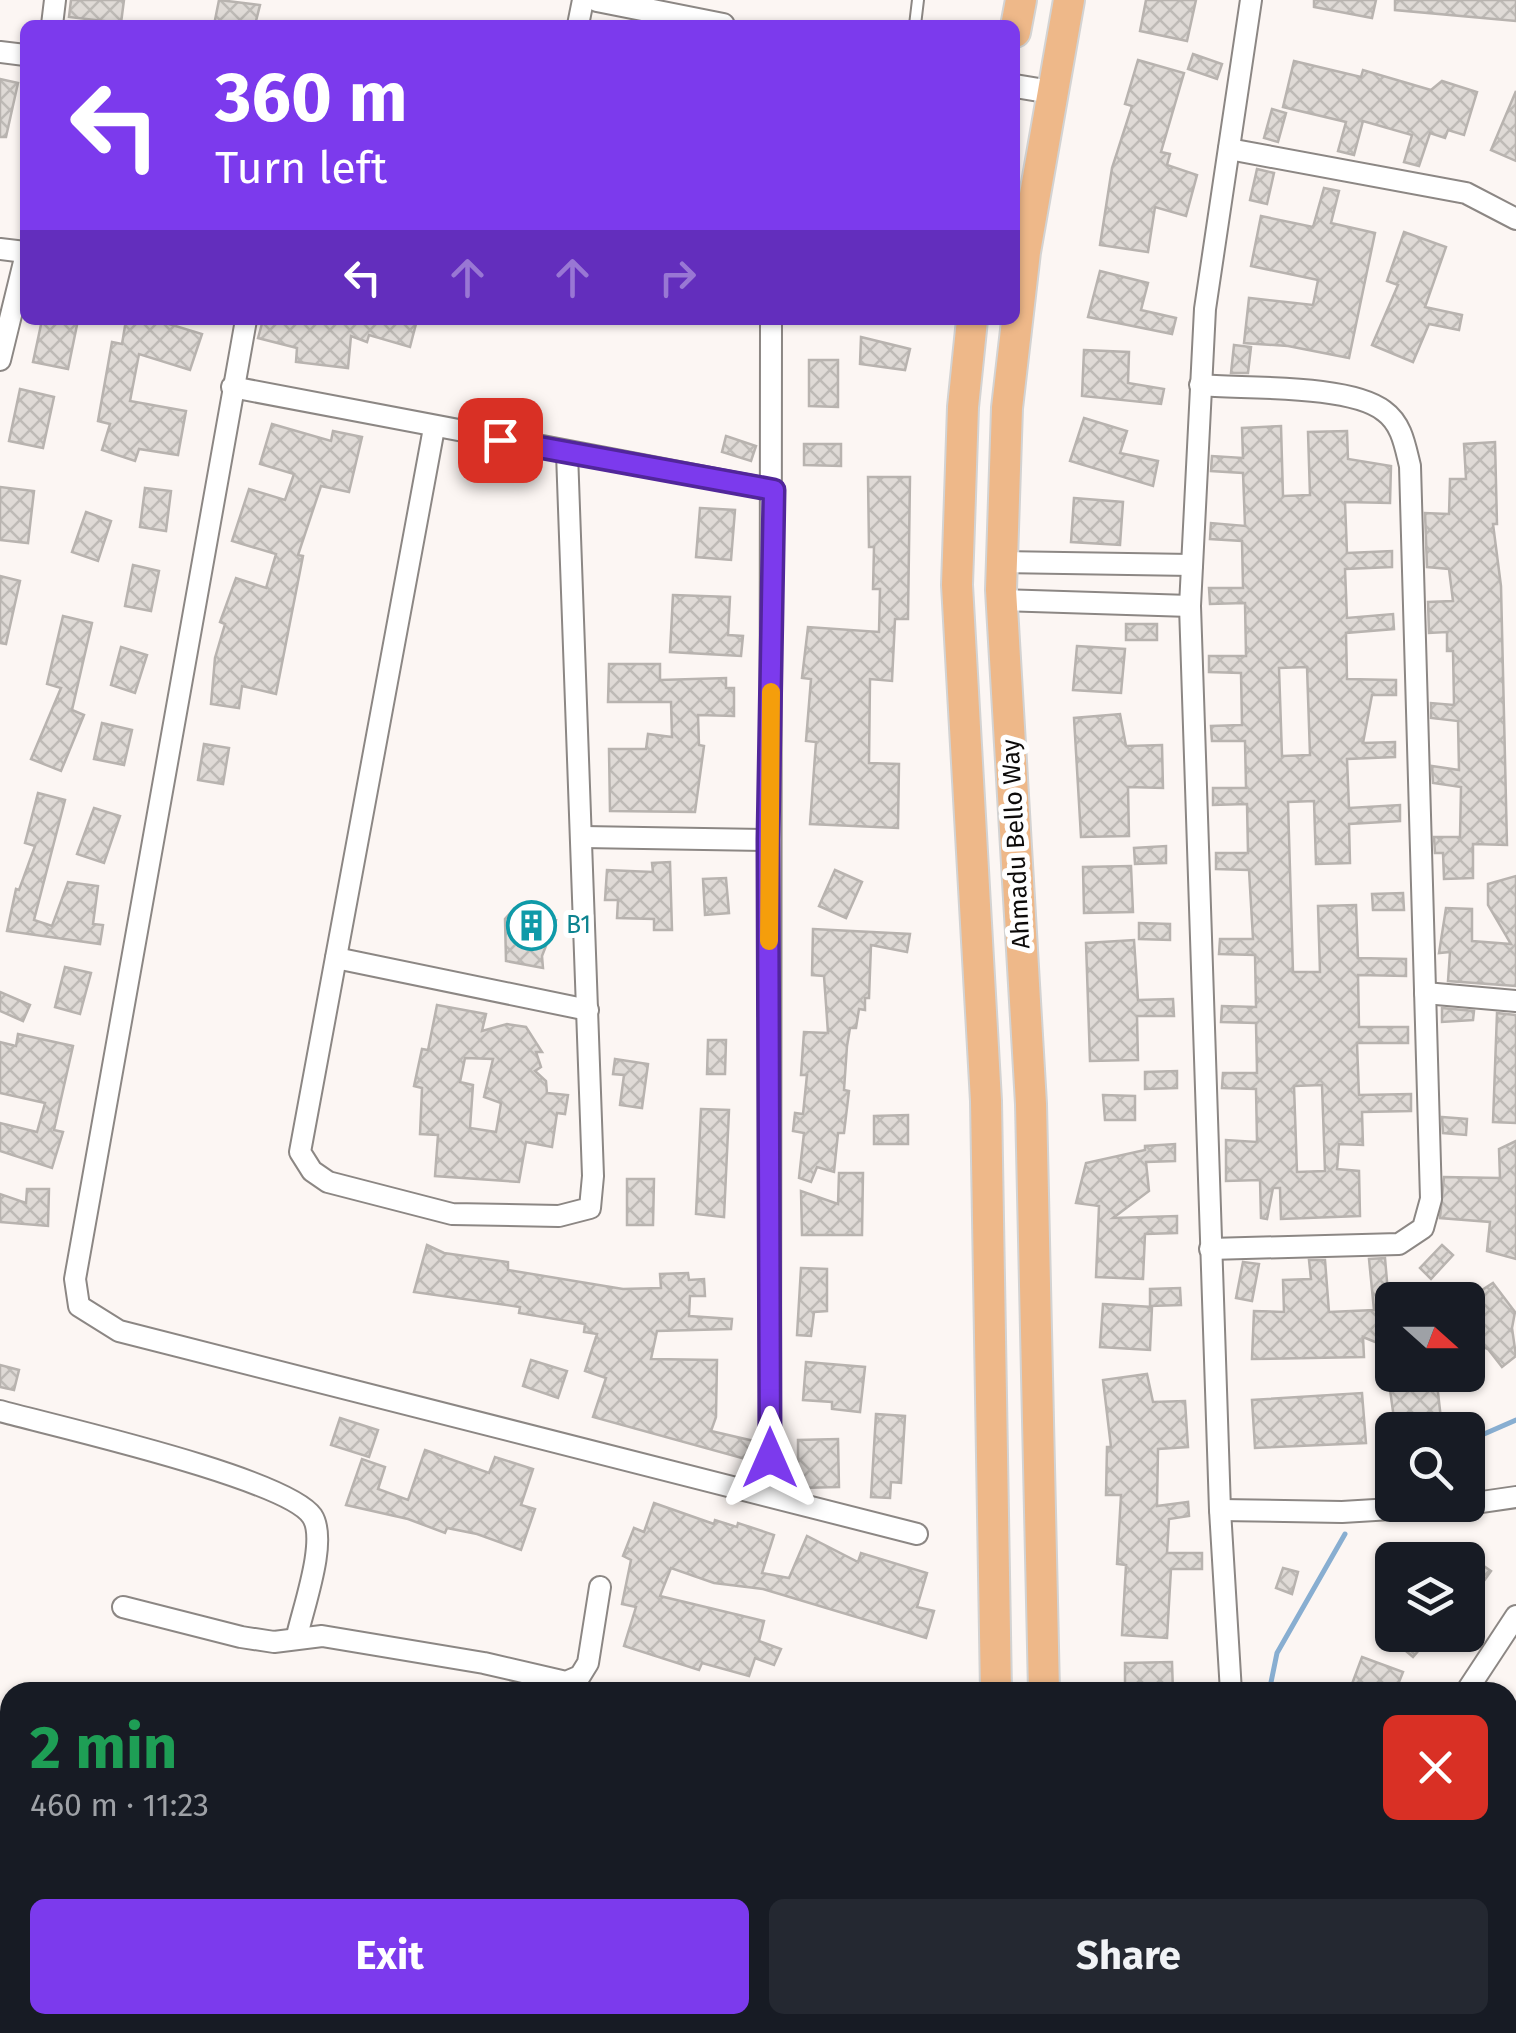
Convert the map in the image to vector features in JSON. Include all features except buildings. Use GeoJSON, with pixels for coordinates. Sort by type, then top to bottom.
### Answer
{"type":"FeatureCollection","features":[{"type":"Feature","properties":{"kind":"main road","name":"Ahmadu Bello Way"},"geometry":{"type":"LineString","coordinates":[[1020,287],[1069,0]]}},
{"type":"Feature","properties":{"kind":"main road","name":"Ahmadu Bello Way"},"geometry":{"type":"LineString","coordinates":[[972,325],[956,585],[986,1100],[996,1682]]}},
{"type":"Feature","properties":{"kind":"main road","name":"Ahmadu Bello Way"},"geometry":{"type":"LineString","coordinates":[[1016,325],[1006,408],[1002,600],[1031,1104],[1044,1682]]}},
{"type":"Feature","properties":{"kind":"street"},"geometry":{"type":"LineString","coordinates":[[597,0],[698,20]]}},
{"type":"Feature","properties":{"kind":"street"},"geometry":{"type":"LineString","coordinates":[[1229,1682],[1210,1249],[1190,606],[1205,309],[1252,0]]}},
{"type":"Feature","properties":{"kind":"street"},"geometry":{"type":"LineString","coordinates":[[1020,87],[1051,92]]}},
{"type":"Feature","properties":{"kind":"street"},"geometry":{"type":"LineString","coordinates":[[1228,148],[1466,193],[1516,219]]}},
{"type":"Feature","properties":{"kind":"street"},"geometry":{"type":"LineString","coordinates":[[0,360],[20,276]]}},
{"type":"Feature","properties":{"kind":"street"},"geometry":{"type":"LineString","coordinates":[[245,325],[75,1278],[79,1306],[119,1331],[917,1534]]}},
{"type":"Feature","properties":{"kind":"street"},"geometry":{"type":"LineString","coordinates":[[770,1496],[768,840],[774,490],[772,325]]}},
{"type":"Feature","properties":{"kind":"street"},"geometry":{"type":"LineString","coordinates":[[1200,385],[1354,397],[1384,411],[1402,432],[1410,466],[1431,1199],[1422,1228],[1400,1244],[1210,1249]]}},
{"type":"Feature","properties":{"kind":"street"},"geometry":{"type":"LineString","coordinates":[[232,388],[774,490]]}},
{"type":"Feature","properties":{"kind":"street"},"geometry":{"type":"LineString","coordinates":[[434,428],[300,1152],[312,1171],[328,1182],[452,1214],[559,1216],[590,1208],[583,837],[567,453]]}},
{"type":"Feature","properties":{"kind":"street"},"geometry":{"type":"LineString","coordinates":[[1002,562],[1192,565]]}},
{"type":"Feature","properties":{"kind":"street"},"geometry":{"type":"LineString","coordinates":[[1002,600],[1190,606]]}},
{"type":"Feature","properties":{"kind":"street"},"geometry":{"type":"LineString","coordinates":[[583,837],[768,840]]}},
{"type":"Feature","properties":{"kind":"street"},"geometry":{"type":"LineString","coordinates":[[336,958],[588,1010]]}},
{"type":"Feature","properties":{"kind":"street"},"geometry":{"type":"LineString","coordinates":[[1425,994],[1516,1001]]}},
{"type":"Feature","properties":{"kind":"street"},"geometry":{"type":"LineString","coordinates":[[0,1411],[230,1475],[290,1500],[311,1515],[319,1538],[297,1636]]}},
{"type":"Feature","properties":{"kind":"street"},"geometry":{"type":"LineString","coordinates":[[1485,1502],[1516,1497]]}},
{"type":"Feature","properties":{"kind":"street"},"geometry":{"type":"LineString","coordinates":[[1220,1510],[1375,1510]]}},
{"type":"Feature","properties":{"kind":"street"},"geometry":{"type":"LineString","coordinates":[[123,1607],[274,1642],[297,1636],[322,1636],[484,1663],[566,1682],[580,1676],[588,1663],[600,1587]]}},
{"type":"Feature","properties":{"kind":"street"},"geometry":{"type":"LineString","coordinates":[[1473,1682],[1516,1616]]}},
{"type":"Feature","properties":{"kind":"waterway"},"geometry":{"type":"LineString","coordinates":[[1485,1434],[1516,1420]]}},
{"type":"Feature","properties":{"kind":"waterway"},"geometry":{"type":"LineString","coordinates":[[1271,1682],[1277,1653],[1345,1534]]}},
{"type":"Feature","properties":{"kind":"slow traffic"},"geometry":{"type":"LineString","coordinates":[[769,941],[771,692]]}},
{"type":"Feature","properties":{"kind":"place","name":"B1"},"geometry":{"type":"Point","coordinates":[531,925]}},
{"type":"Feature","properties":{"kind":"route"},"geometry":{"type":"LineString","coordinates":[[500,440],[774,490],[768,840],[770,1458]]}}]}
